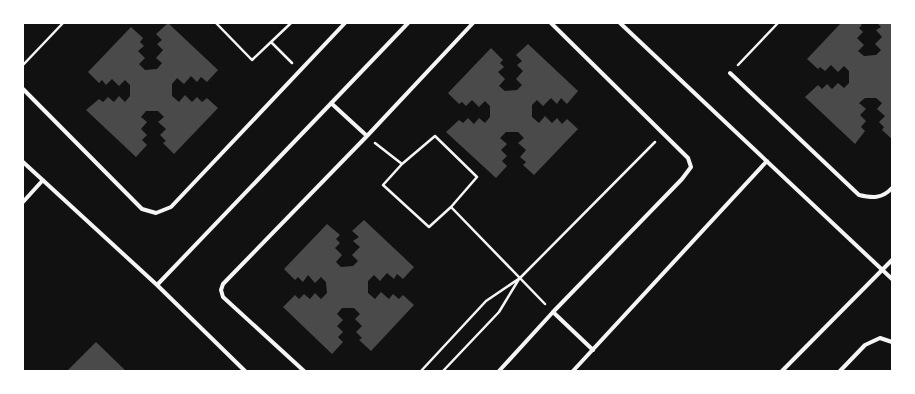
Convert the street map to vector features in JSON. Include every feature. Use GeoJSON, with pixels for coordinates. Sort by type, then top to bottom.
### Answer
{"type":"FeatureCollection","features":[{"type":"Feature","properties":{"kind":"street"},"geometry":{"type":"LineString","coordinates":[[23,89],[142,210],[156,213],[171,207],[345,23]]}},
{"type":"Feature","properties":{"kind":"street"},"geometry":{"type":"LineString","coordinates":[[157,285],[408,23]]}},
{"type":"Feature","properties":{"kind":"street"},"geometry":{"type":"LineString","coordinates":[[304,371],[224,297],[221,290],[223,284],[367,136],[473,23]]}},
{"type":"Feature","properties":{"kind":"street"},"geometry":{"type":"LineString","coordinates":[[499,371],[553,312],[682,179],[691,167],[688,158],[551,23]]}},
{"type":"Feature","properties":{"kind":"street"},"geometry":{"type":"LineString","coordinates":[[620,23],[892,279]]}},
{"type":"Feature","properties":{"kind":"street"},"geometry":{"type":"LineString","coordinates":[[730,73],[859,195],[873,198],[888,192],[892,188]]}},
{"type":"Feature","properties":{"kind":"street"},"geometry":{"type":"LineString","coordinates":[[331,103],[367,136]]}},
{"type":"Feature","properties":{"kind":"street"},"geometry":{"type":"LineString","coordinates":[[573,371],[767,161]]}},
{"type":"Feature","properties":{"kind":"street"},"geometry":{"type":"LineString","coordinates":[[23,162],[157,285],[245,371]]}},
{"type":"Feature","properties":{"kind":"street"},"geometry":{"type":"LineString","coordinates":[[23,202],[43,180]]}},
{"type":"Feature","properties":{"kind":"street"},"geometry":{"type":"LineString","coordinates":[[782,371],[892,260]]}},
{"type":"Feature","properties":{"kind":"street"},"geometry":{"type":"LineString","coordinates":[[553,312],[593,350]]}},
{"type":"Feature","properties":{"kind":"street"},"geometry":{"type":"LineString","coordinates":[[840,371],[865,345],[880,338],[892,342]]}},
{"type":"Feature","properties":{"kind":"path"},"geometry":{"type":"LineString","coordinates":[[23,65],[63,23]]}},
{"type":"Feature","properties":{"kind":"path"},"geometry":{"type":"LineString","coordinates":[[216,23],[252,60],[291,23]]}},
{"type":"Feature","properties":{"kind":"path"},"geometry":{"type":"LineString","coordinates":[[730,73],[778,23]]}},
{"type":"Feature","properties":{"kind":"path"},"geometry":{"type":"LineString","coordinates":[[271,42],[300,70]]}},
{"type":"Feature","properties":{"kind":"path"},"geometry":{"type":"LineString","coordinates":[[421,371],[486,302],[520,278],[663,134]]}},
{"type":"Feature","properties":{"kind":"path"},"geometry":{"type":"LineString","coordinates":[[367,136],[402,164]]}},
{"type":"Feature","properties":{"kind":"path"},"geometry":{"type":"LineString","coordinates":[[435,136],[477,177],[451,207],[429,227],[383,185],[402,164],[435,136]]}},
{"type":"Feature","properties":{"kind":"path"},"geometry":{"type":"LineString","coordinates":[[451,207],[553,312]]}},
{"type":"Feature","properties":{"kind":"path"},"geometry":{"type":"LineString","coordinates":[[443,371],[499,312],[520,278]]}},
{"type":"Feature","properties":{"kind":"building"},"geometry":{"type":"Polygon","coordinates":[[[168,23],[218,70],[207,82],[201,77],[197,82],[191,76],[184,84],[177,78],[172,84],[172,96],[179,102],[185,95],[192,102],[197,97],[202,102],[207,98],[218,108],[174,154],[163,143],[166,141],[160,135],[166,129],[158,122],[164,117],[158,111],[146,111],[141,117],[147,122],[141,129],[147,135],[142,140],[147,145],[136,157],[86,110],[99,99],[103,102],[108,97],[114,102],[119,96],[125,102],[130,96],[130,85],[125,80],[119,86],[112,79],[106,85],[102,80],[99,83],[88,72],[131,27],[143,38],[140,42],[144,46],[138,51],[145,58],[139,64],[145,70],[157,69],[162,63],[156,58],[163,50],[157,44],[162,40],[156,34],[168,23]]]}},
{"type":"Feature","properties":{"kind":"building"},"geometry":{"type":"Polygon","coordinates":[[[841,23],[860,23],[862,25],[859,28],[863,32],[857,38],[864,45],[858,51],[864,56],[876,55],[881,50],[875,44],[882,37],[876,30],[881,27],[877,23],[892,23],[892,139],[882,130],[884,127],[879,122],[885,116],[877,109],[882,103],[876,98],[865,98],[859,103],[866,109],[860,115],[866,121],[861,127],[865,131],[855,144],[805,97],[818,85],[822,89],[827,84],[832,89],[838,83],[844,88],[849,83],[849,71],[844,66],[838,72],[831,65],[825,71],[820,67],[818,69],[807,59],[841,23]]]}},
{"type":"Feature","properties":{"kind":"building"},"geometry":{"type":"Polygon","coordinates":[[[528,44],[578,91],[567,104],[561,98],[557,104],[551,98],[543,106],[537,100],[532,105],[532,117],[539,123],[545,116],[552,123],[557,118],[562,124],[567,119],[578,129],[534,175],[523,165],[526,162],[520,157],[526,150],[518,143],[524,138],[518,132],[506,132],[500,138],[507,144],[501,150],[507,156],[502,161],[507,166],[496,178],[446,132],[459,120],[463,123],[468,118],[474,124],[479,118],[485,123],[490,117],[490,106],[485,101],[479,107],[472,100],[466,106],[462,102],[459,104],[448,93],[491,48],[503,60],[500,63],[504,67],[498,72],[505,79],[499,86],[505,91],[517,90],[522,85],[516,79],[523,71],[517,65],[522,61],[516,55],[528,44]]]}},
{"type":"Feature","properties":{"kind":"building"},"geometry":{"type":"Polygon","coordinates":[[[364,220],[414,267],[403,279],[397,274],[394,279],[387,273],[380,281],[374,275],[368,281],[368,293],[375,299],[381,292],[389,299],[393,294],[399,299],[403,295],[414,305],[371,351],[359,340],[362,338],[356,332],[362,326],[355,319],[360,314],[354,308],[342,308],[337,314],[343,320],[337,326],[343,332],[338,337],[343,342],[332,354],[283,307],[295,295],[299,299],[304,294],[310,299],[315,293],[321,299],[327,293],[326,282],[321,277],[315,283],[308,275],[303,282],[298,277],[295,280],[284,269],[327,224],[340,235],[336,239],[340,243],[335,248],[342,255],[336,262],[341,267],[353,266],[358,261],[352,255],[360,247],[353,241],[359,237],[352,231],[364,220]]]}},
{"type":"Feature","properties":{"kind":"building"},"geometry":{"type":"Polygon","coordinates":[[[96,342],[126,371],[67,371],[96,342]]]}}]}
